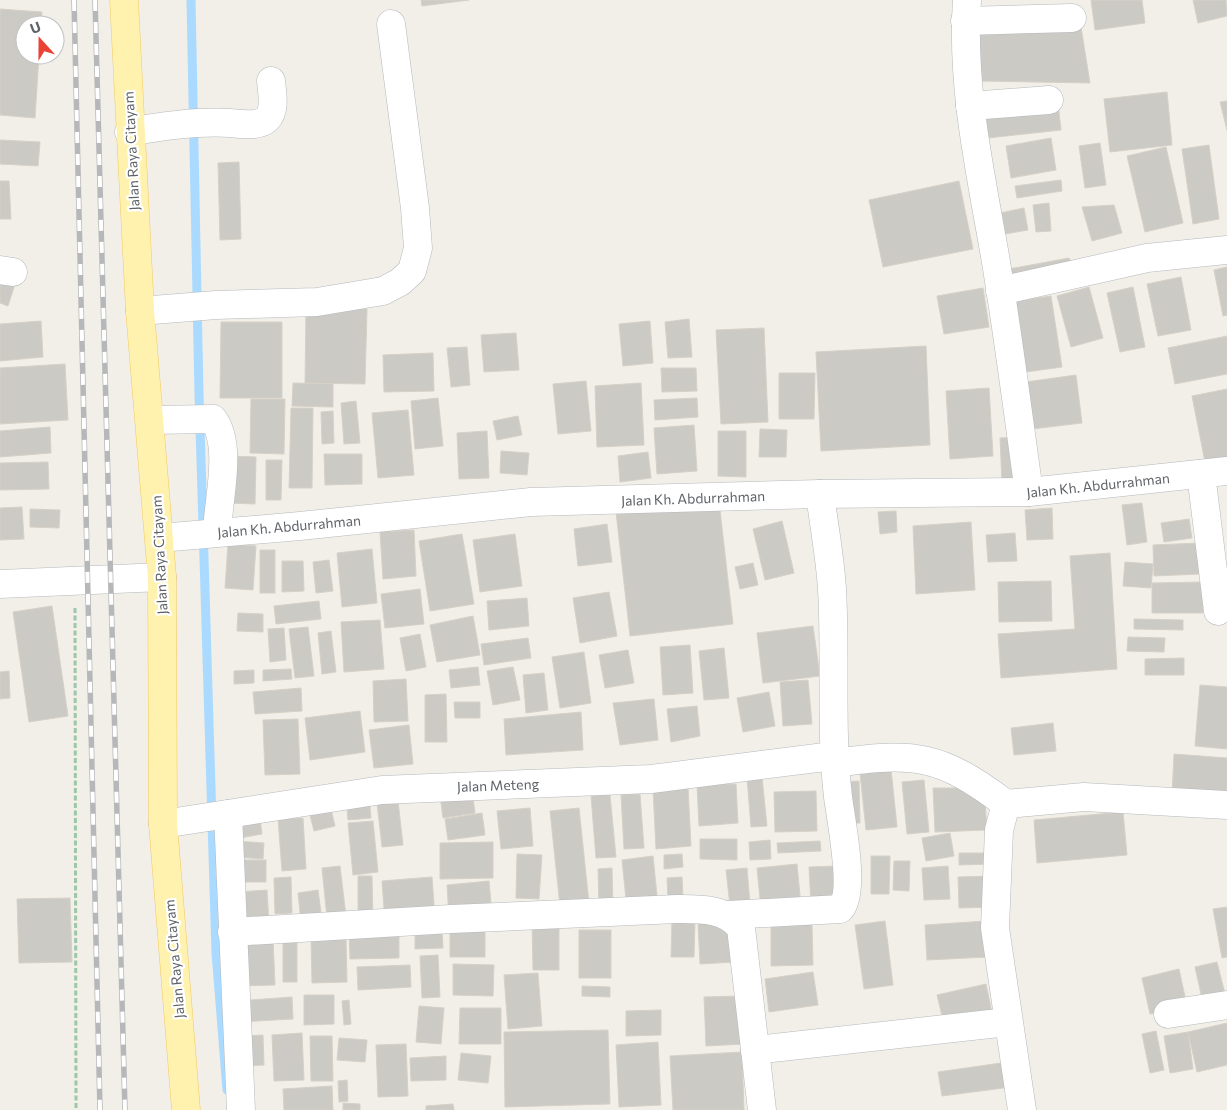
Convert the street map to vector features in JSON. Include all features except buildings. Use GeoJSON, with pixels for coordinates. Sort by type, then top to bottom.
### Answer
{"type":"FeatureCollection","features":[{"type":"Feature","properties":{"kind":"main road","name":"Jalan Raya Citayam"},"geometry":{"type":"LineString","coordinates":[[124,0],[141,130],[140,310],[161,419],[160,538],[169,823],[186,1110]]}},
{"type":"Feature","properties":{"kind":"street"},"geometry":{"type":"LineString","coordinates":[[1029,492],[1000,291],[970,106],[966,68],[966,11],[1072,18]]}},
{"type":"Feature","properties":{"kind":"street"},"geometry":{"type":"LineString","coordinates":[[140,310],[216,305],[317,302],[383,291],[400,282],[412,271],[418,248],[415,208],[391,24]]}},
{"type":"Feature","properties":{"kind":"street"},"geometry":{"type":"LineString","coordinates":[[141,130],[218,122],[251,124],[262,122],[269,118],[273,108],[271,81]]}},
{"type":"Feature","properties":{"kind":"street"},"geometry":{"type":"LineString","coordinates":[[970,106],[1049,100]]}},
{"type":"Feature","properties":{"kind":"street"},"geometry":{"type":"LineString","coordinates":[[1000,291],[1147,258],[1227,250]]}},
{"type":"Feature","properties":{"kind":"street"},"geometry":{"type":"LineString","coordinates":[[161,419],[213,419],[219,427],[224,449],[206,533]]}},
{"type":"Feature","properties":{"kind":"street"},"geometry":{"type":"LineString","coordinates":[[1214,472],[1221,589]]}},
{"type":"Feature","properties":{"kind":"street","name":"Jalan Kh. Abdurrahman"},"geometry":{"type":"LineString","coordinates":[[160,538],[300,526],[531,502],[820,494],[1029,492],[1214,472]]}},
{"type":"Feature","properties":{"kind":"street"},"geometry":{"type":"LineString","coordinates":[[232,932],[451,919],[677,909],[697,909],[728,915],[840,909],[845,904],[847,875],[834,759],[832,588],[820,494]]}},
{"type":"Feature","properties":{"kind":"street"},"geometry":{"type":"LineString","coordinates":[[0,584],[162,577]]}},
{"type":"Feature","properties":{"kind":"street","name":"Jalan Meteng"},"geometry":{"type":"LineString","coordinates":[[169,823],[382,790],[652,779],[834,759],[868,758],[920,757],[947,766],[974,780],[1006,804]]}},
{"type":"Feature","properties":{"kind":"street"},"geometry":{"type":"LineString","coordinates":[[1022,1110],[1008,1022],[995,916],[999,830],[1006,804],[1084,797],[1227,804]]}},
{"type":"Feature","properties":{"kind":"street"},"geometry":{"type":"LineString","coordinates":[[221,814],[232,932],[241,1110]]}},
{"type":"Feature","properties":{"kind":"street"},"geometry":{"type":"LineString","coordinates":[[728,915],[741,928],[762,1110]]}},
{"type":"Feature","properties":{"kind":"street"},"geometry":{"type":"LineString","coordinates":[[1168,1014],[1227,1005]]}},
{"type":"Feature","properties":{"kind":"street"},"geometry":{"type":"LineString","coordinates":[[755,1050],[1008,1022]]}},
{"type":"Feature","properties":{"kind":"path"},"geometry":{"type":"LineString","coordinates":[[74,581],[76,1110]]}},
{"type":"Feature","properties":{"kind":"waterway"},"geometry":{"type":"LineString","coordinates":[[191,0],[199,394],[216,953],[227,1090]]}},
{"type":"Feature","properties":{"kind":"railway"},"geometry":{"type":"LineString","coordinates":[[74,0],[100,1110]]}},
{"type":"Feature","properties":{"kind":"railway"},"geometry":{"type":"LineString","coordinates":[[95,0],[125,1110]]}}]}
